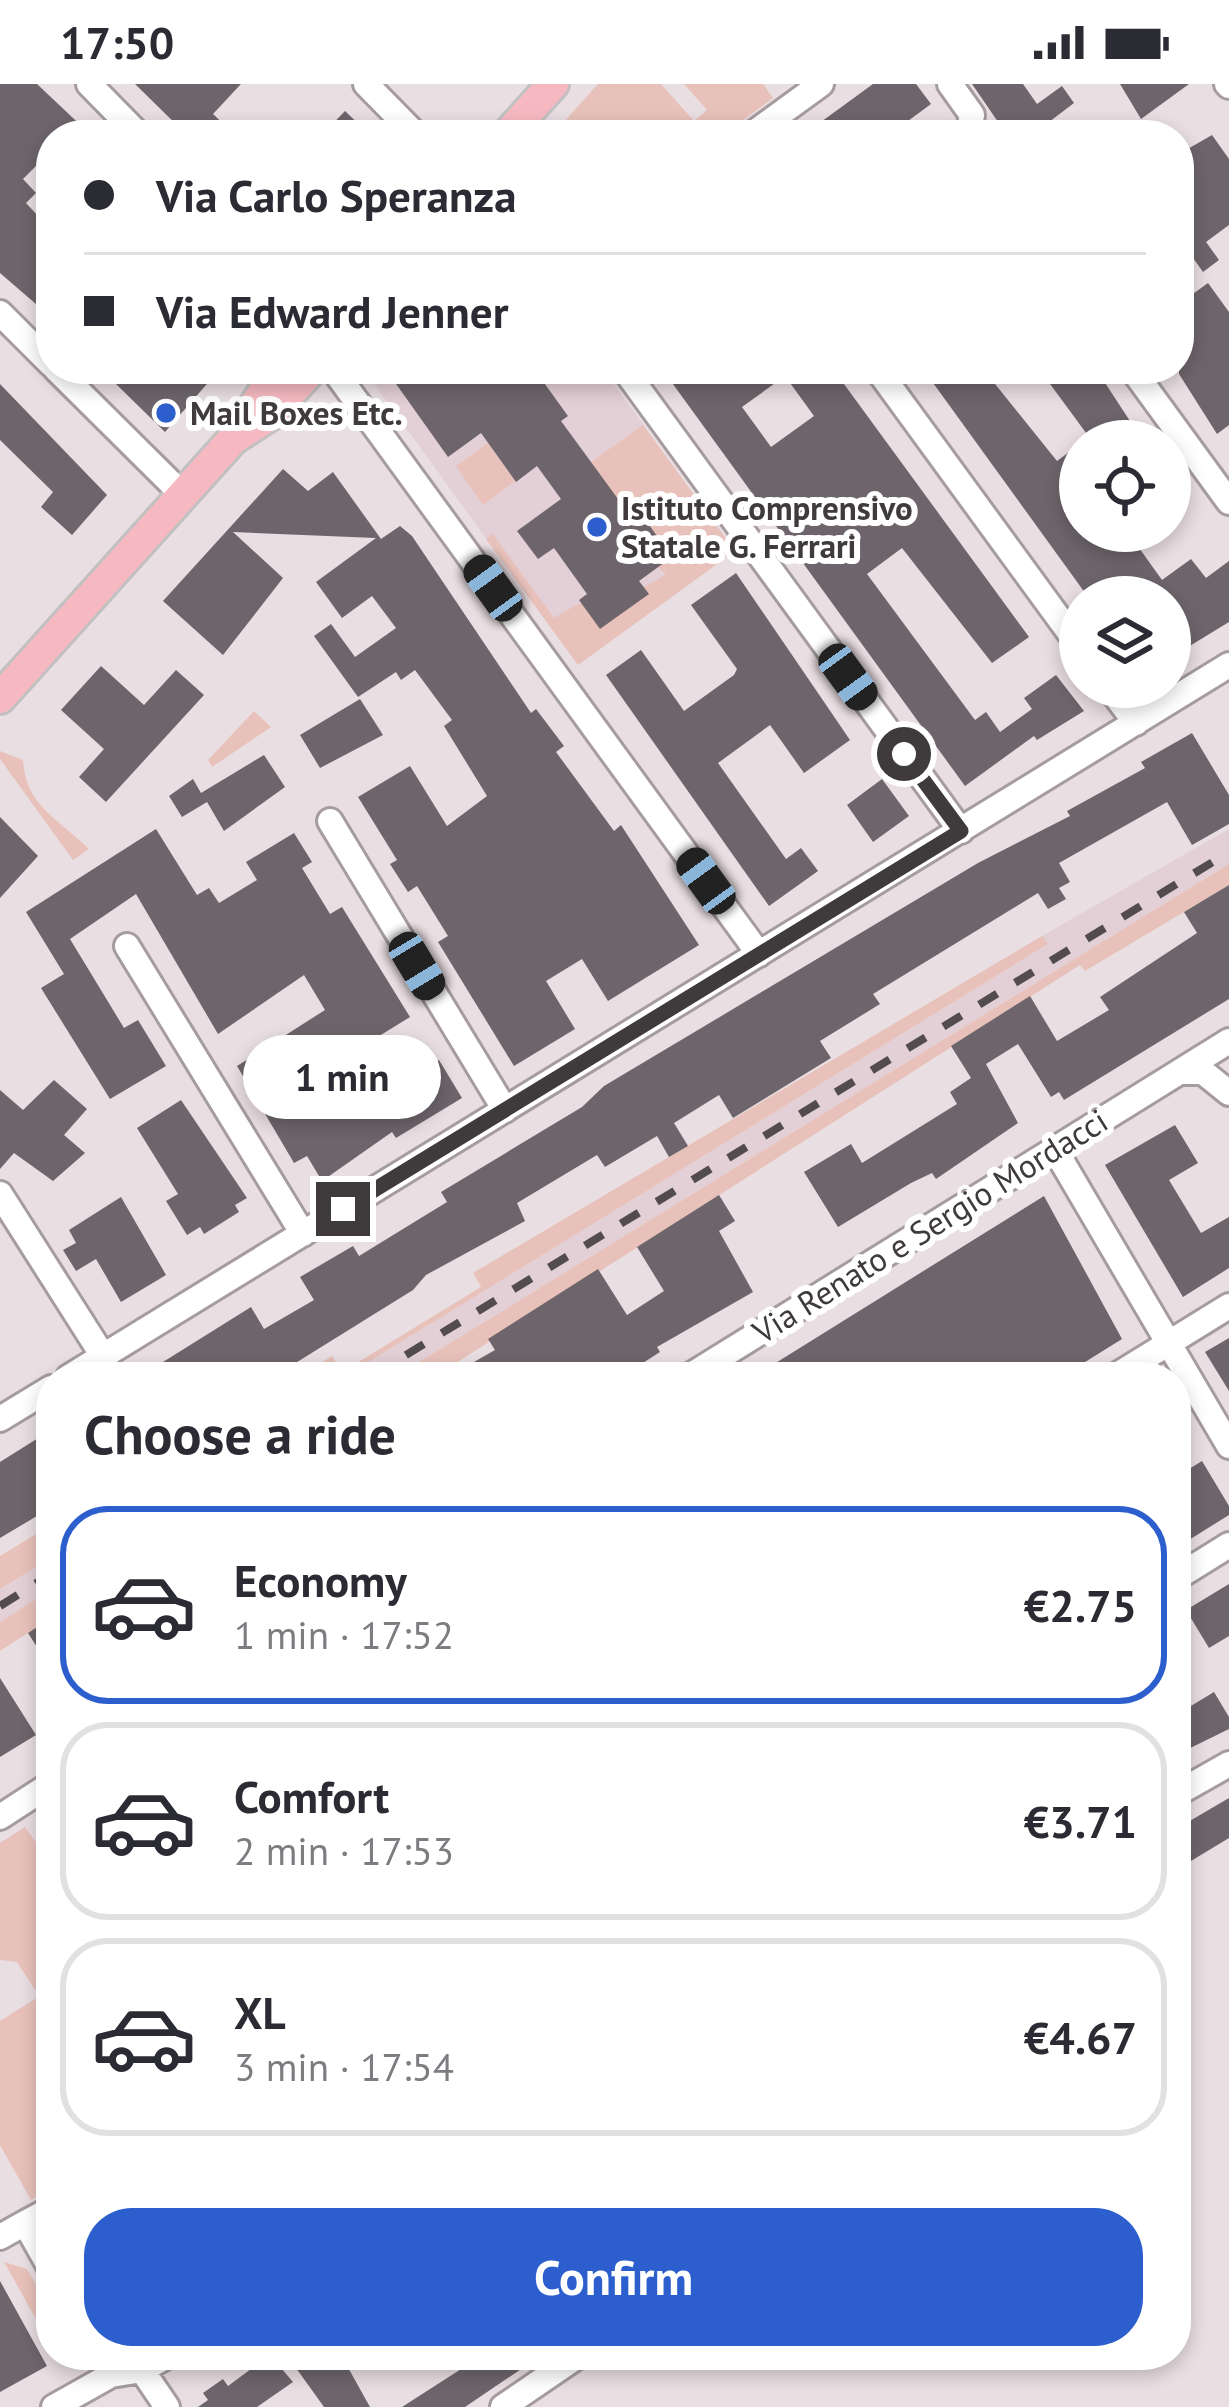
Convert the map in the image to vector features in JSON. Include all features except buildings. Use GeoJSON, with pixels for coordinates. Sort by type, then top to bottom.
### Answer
{"type":"FeatureCollection","features":[{"type":"Feature","properties":{"kind":"main road"},"geometry":{"type":"LineString","coordinates":[[521,120],[553,84]]}},
{"type":"Feature","properties":{"kind":"main road"},"geometry":{"type":"LineString","coordinates":[[0,698],[228,445],[269,384]]}},
{"type":"Feature","properties":{"kind":"main road"},"geometry":{"type":"LineString","coordinates":[[228,445],[270,415],[298,384]]}},
{"type":"Feature","properties":{"kind":"street"},"geometry":{"type":"LineString","coordinates":[[89,84],[124,120]]}},
{"type":"Feature","properties":{"kind":"street"},"geometry":{"type":"LineString","coordinates":[[366,84],[401,120]]}},
{"type":"Feature","properties":{"kind":"street"},"geometry":{"type":"LineString","coordinates":[[772,120],[821,84]]}},
{"type":"Feature","properties":{"kind":"street"},"geometry":{"type":"LineString","coordinates":[[950,84],[971,120]]}},
{"type":"Feature","properties":{"kind":"street"},"geometry":{"type":"LineString","coordinates":[[0,313],[36,348]]}},
{"type":"Feature","properties":{"kind":"street"},"geometry":{"type":"LineString","coordinates":[[72,384],[183,495]]}},
{"type":"Feature","properties":{"kind":"street"},"geometry":{"type":"LineString","coordinates":[[344,384],[759,954]]}},
{"type":"Feature","properties":{"kind":"street"},"geometry":{"type":"LineString","coordinates":[[634,384],[961,831]]}},
{"type":"Feature","properties":{"kind":"street"},"geometry":{"type":"LineString","coordinates":[[888,384],[1059,618]]}},
{"type":"Feature","properties":{"kind":"street"},"geometry":{"type":"LineString","coordinates":[[1143,384],[1229,502]]}},
{"type":"Feature","properties":{"kind":"street"},"geometry":{"type":"LineString","coordinates":[[94,1362],[1229,665]]}},
{"type":"Feature","properties":{"kind":"street"},"geometry":{"type":"LineString","coordinates":[[1125,708],[1136,723]]}},
{"type":"Feature","properties":{"kind":"street"},"geometry":{"type":"LineString","coordinates":[[330,821],[505,1110]]}},
{"type":"Feature","properties":{"kind":"street"},"geometry":{"type":"LineString","coordinates":[[127,946],[303,1234]]}},
{"type":"Feature","properties":{"kind":"street","name":"Via Renato e Sergio Mordacci"},"geometry":{"type":"LineString","coordinates":[[712,1362],[1229,1041]]}},
{"type":"Feature","properties":{"kind":"street"},"geometry":{"type":"LineString","coordinates":[[1172,1076],[1203,1072],[1229,1093]]}},
{"type":"Feature","properties":{"kind":"street"},"geometry":{"type":"LineString","coordinates":[[1054,1148],[1179,1362]]}},
{"type":"Feature","properties":{"kind":"street"},"geometry":{"type":"LineString","coordinates":[[0,1194],[104,1356]]}},
{"type":"Feature","properties":{"kind":"street"},"geometry":{"type":"LineString","coordinates":[[1139,1362],[1229,1306]]}},
{"type":"Feature","properties":{"kind":"street"},"geometry":{"type":"LineString","coordinates":[[1191,1382],[1229,1446]]}},
{"type":"Feature","properties":{"kind":"street"},"geometry":{"type":"LineString","coordinates":[[0,1419],[36,1397]]}},
{"type":"Feature","properties":{"kind":"street"},"geometry":{"type":"LineString","coordinates":[[1191,1569],[1229,1545]]}},
{"type":"Feature","properties":{"kind":"street"},"geometry":{"type":"LineString","coordinates":[[1191,1786],[1229,1765]]}},
{"type":"Feature","properties":{"kind":"street"},"geometry":{"type":"LineString","coordinates":[[0,1817],[36,1794]]}},
{"type":"Feature","properties":{"kind":"street"},"geometry":{"type":"LineString","coordinates":[[0,2237],[36,2217]]}},
{"type":"Feature","properties":{"kind":"street"},"geometry":{"type":"LineString","coordinates":[[25,2223],[36,2242]]}},
{"type":"Feature","properties":{"kind":"street"},"geometry":{"type":"LineString","coordinates":[[54,2407],[99,2370]]}},
{"type":"Feature","properties":{"kind":"street"},"geometry":{"type":"LineString","coordinates":[[142,2370],[166,2407]]}},
{"type":"Feature","properties":{"kind":"street"},"geometry":{"type":"LineString","coordinates":[[503,2407],[557,2370]]}},
{"type":"Feature","properties":{"kind":"shaded area"},"geometry":{"type":"Polygon","coordinates":[[[598,84],[661,84],[693,120],[566,120],[598,84]]]}},
{"type":"Feature","properties":{"kind":"shaded area"},"geometry":{"type":"Polygon","coordinates":[[[684,84],[763,84],[773,98],[743,120],[695,120],[707,110],[684,84]]]}},
{"type":"Feature","properties":{"kind":"shaded area","name":"Istituto Comprensivo Statale G. Ferrari"},"geometry":{"type":"Polygon","coordinates":[[[374,384],[614,384],[735,551],[578,665],[374,384]]]}},
{"type":"Feature","properties":{"kind":"shaded area"},"geometry":{"type":"Polygon","coordinates":[[[643,425],[735,551],[578,665],[486,539],[493,534],[554,618],[666,574],[612,527],[591,462],[643,425]]]}},
{"type":"Feature","properties":{"kind":"shaded area"},"geometry":{"type":"Polygon","coordinates":[[[488,443],[515,481],[483,505],[456,466],[488,443]]]}},
{"type":"Feature","properties":{"kind":"shaded area"},"geometry":{"type":"Polygon","coordinates":[[[254,711],[271,727],[212,767],[208,760],[254,711]]]}},
{"type":"Feature","properties":{"kind":"shaded area"},"geometry":{"type":"Polygon","coordinates":[[[0,751],[23,760],[37,801],[89,849],[73,860],[0,759],[0,751]]]}},
{"type":"Feature","properties":{"kind":"shaded area"},"geometry":{"type":"Polygon","coordinates":[[[1229,829],[1229,864],[419,1362],[368,1362],[1047,945],[1042,936],[1229,829]]]}},
{"type":"Feature","properties":{"kind":"shaded area"},"geometry":{"type":"Polygon","coordinates":[[[1229,864],[1229,885],[1085,971],[1080,965],[458,1362],[419,1362],[1229,864]]]}},
{"type":"Feature","properties":{"kind":"shaded area"},"geometry":{"type":"Polygon","coordinates":[[[1042,936],[1048,944],[368,1362],[358,1362],[481,1287],[473,1273],[1042,936]]]}},
{"type":"Feature","properties":{"kind":"shaded area"},"geometry":{"type":"Polygon","coordinates":[[[36,1534],[36,1567],[0,1589],[0,1556],[36,1534]]]}},
{"type":"Feature","properties":{"kind":"shaded area"},"geometry":{"type":"Polygon","coordinates":[[[36,1567],[36,1599],[0,1622],[0,1589],[36,1567]]]}},
{"type":"Feature","properties":{"kind":"shaded area"},"geometry":{"type":"Polygon","coordinates":[[[36,1599],[36,1628],[0,1651],[0,1622],[36,1599]]]}},
{"type":"Feature","properties":{"kind":"shaded area"},"geometry":{"type":"Polygon","coordinates":[[[25,1827],[36,1843],[35,1990],[17,1962],[0,1960],[0,1843],[25,1827]]]}},
{"type":"Feature","properties":{"kind":"shaded area"},"geometry":{"type":"Polygon","coordinates":[[[36,1998],[36,2197],[31,2200],[0,2145],[0,2021],[36,1998]]]}},
{"type":"Feature","properties":{"kind":"shaded area"},"geometry":{"type":"Polygon","coordinates":[[[4,2262],[27,2269],[36,2284],[36,2319],[4,2262]]]}},
{"type":"Feature","properties":{"kind":"railway"},"geometry":{"type":"LineString","coordinates":[[395,1362],[1229,852]]}},
{"type":"Feature","properties":{"kind":"railway"},"geometry":{"type":"LineString","coordinates":[[0,1606],[36,1583]]}},
{"type":"Feature","properties":{"kind":"place","name":"Mail Boxes Etc."},"geometry":{"type":"Point","coordinates":[166,413]}},
{"type":"Feature","properties":{"kind":"place","name":"Istituto Comprensivo Statale G. Ferrari"},"geometry":{"type":"Point","coordinates":[597,527]}},
{"type":"Feature","properties":{"kind":"route"},"geometry":{"type":"LineString","coordinates":[[343,1209],[961,831],[904,754]]}}]}
